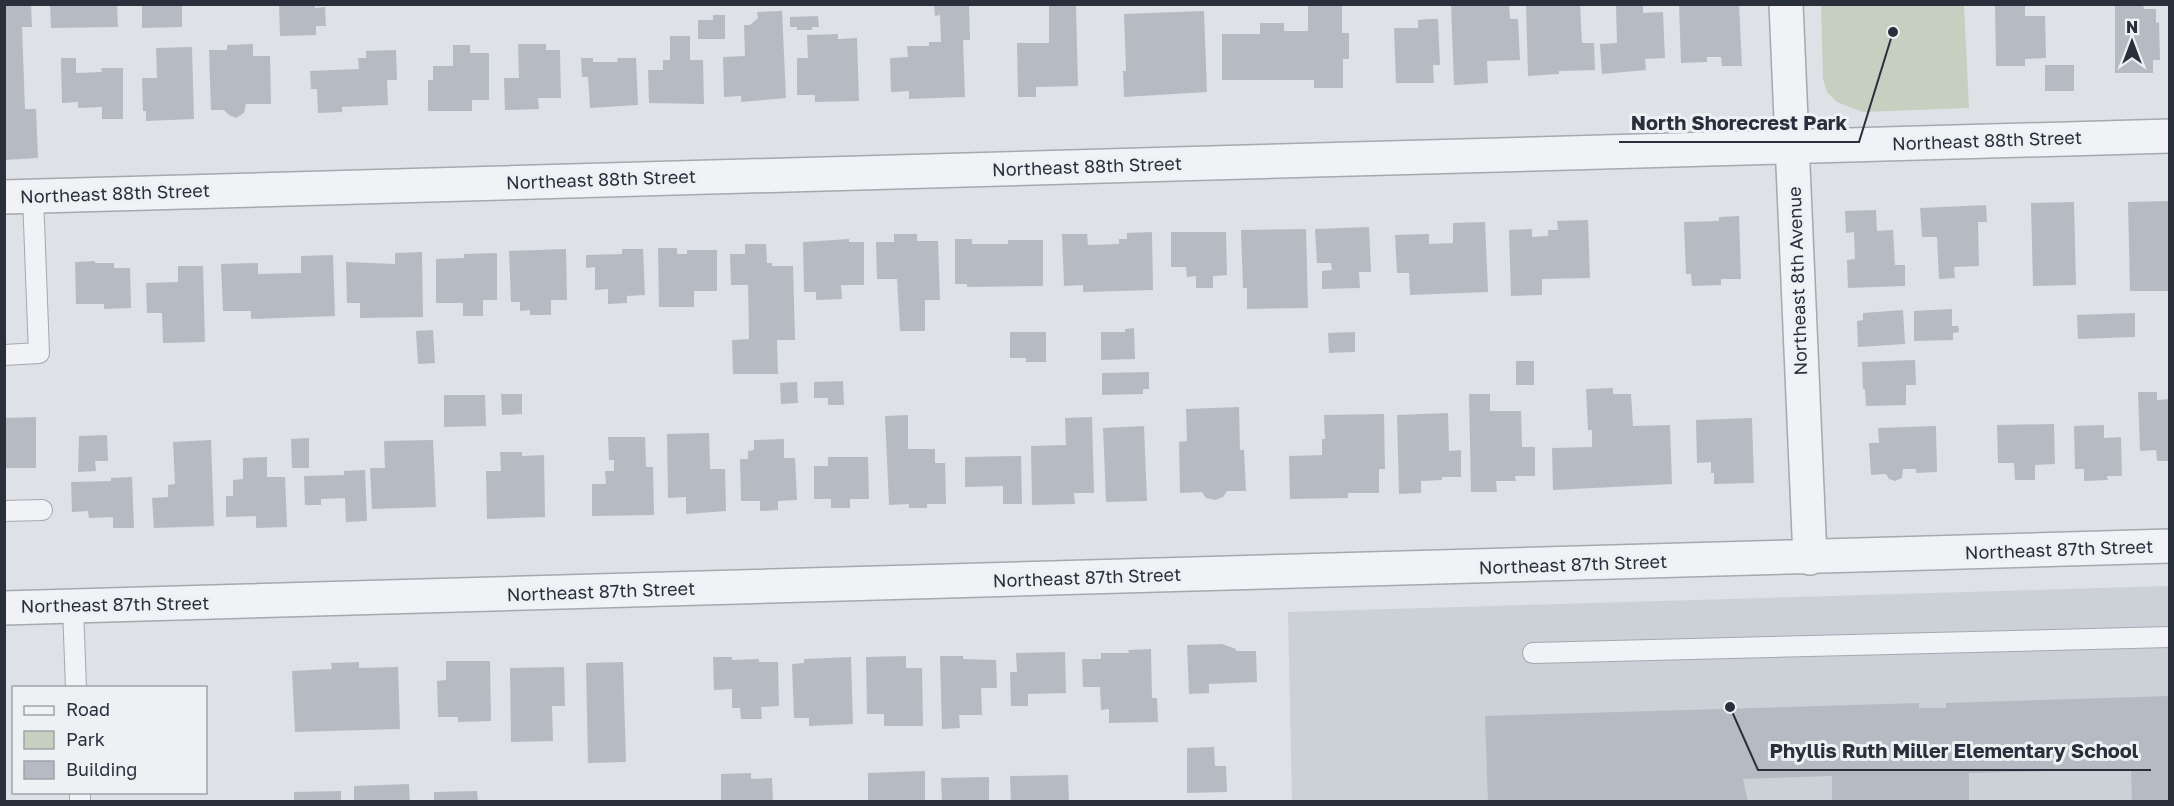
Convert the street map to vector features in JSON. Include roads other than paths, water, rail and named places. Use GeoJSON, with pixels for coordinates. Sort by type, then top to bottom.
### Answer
{"type":"FeatureCollection","features":[{"type":"Feature","properties":{"kind":"street","name":"Northeast 8th Avenue"},"geometry":{"type":"LineString","coordinates":[[1786,4],[1810,558]]}},
{"type":"Feature","properties":{"kind":"street","name":"Northeast 88th Street"},"geometry":{"type":"LineString","coordinates":[[19,196],[2169,136]]}},
{"type":"Feature","properties":{"kind":"street","name":"Northeast 87th Street"},"geometry":{"type":"LineString","coordinates":[[4,608],[2169,546]]}},
{"type":"Feature","properties":{"kind":"lane"},"geometry":{"type":"LineString","coordinates":[[4,355],[39,353],[19,196]]}},
{"type":"Feature","properties":{"kind":"lane"},"geometry":{"type":"LineString","coordinates":[[4,511],[42,510]]}},
{"type":"Feature","properties":{"kind":"lane"},"geometry":{"type":"LineString","coordinates":[[73,607],[76,686]]}},
{"type":"Feature","properties":{"kind":"lane"},"geometry":{"type":"LineString","coordinates":[[1533,653],[2169,637]]}},
{"type":"Feature","properties":{"kind":"place","name":"North Shorecrest Park"},"geometry":{"type":"Point","coordinates":[1893,32]}},
{"type":"Feature","properties":{"kind":"place","name":"Phyllis Ruth Miller Elementary School"},"geometry":{"type":"Point","coordinates":[1730,707]}}]}
